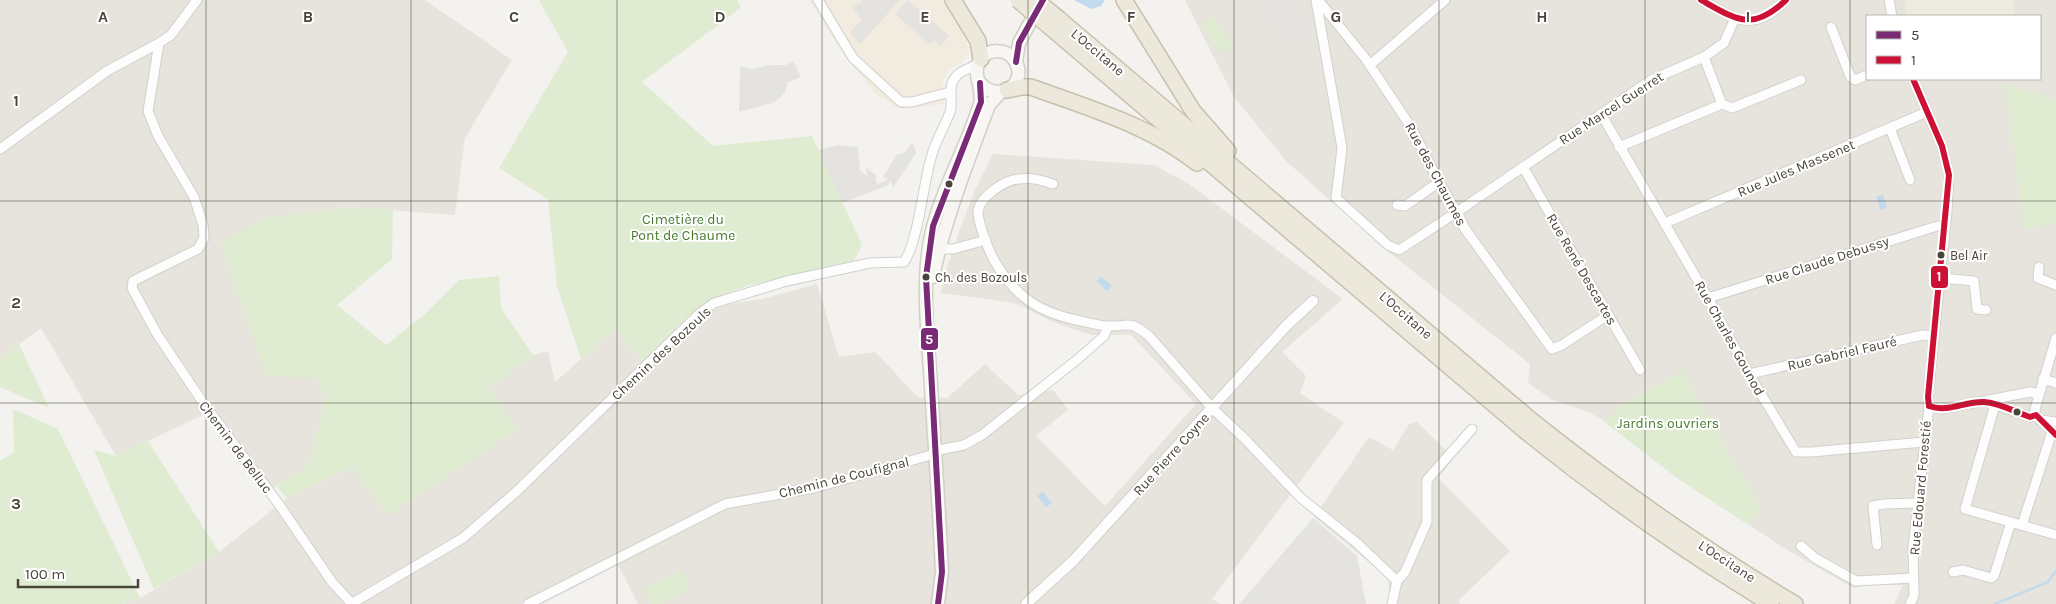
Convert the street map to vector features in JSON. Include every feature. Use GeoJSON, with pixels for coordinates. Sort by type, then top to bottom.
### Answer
{"type":"FeatureCollection","features":[{"type":"Feature","properties":{"kind":"highway"},"geometry":{"type":"LineString","coordinates":[[953,0],[978,41],[984,58]]}},
{"type":"Feature","properties":{"kind":"highway","name":"L'Occitane"},"geometry":{"type":"LineString","coordinates":[[1018,0],[1055,24],[1265,203],[1550,436],[1688,536],[1795,604]]}},
{"type":"Feature","properties":{"kind":"highway","name":"L'Occitane"},"geometry":{"type":"LineString","coordinates":[[1036,0],[1055,24]]}},
{"type":"Feature","properties":{"kind":"highway"},"geometry":{"type":"LineString","coordinates":[[1124,0],[1193,111],[1215,138],[1248,172],[1265,203]]}},
{"type":"Feature","properties":{"kind":"highway"},"geometry":{"type":"LineString","coordinates":[[1004,91],[1022,86],[1031,87],[1137,127],[1192,159],[1226,186],[1265,203]]}},
{"type":"Feature","properties":{"kind":"highway","name":"L'Occitane"},"geometry":{"type":"LineString","coordinates":[[1265,203],[1472,388],[1543,445],[1675,542],[1771,604]]}},
{"type":"Feature","properties":{"kind":"main road"},"geometry":{"type":"LineString","coordinates":[[938,604],[942,572],[926,277],[930,238],[980,102],[977,68],[984,58],[1010,42],[1036,0]]}},
{"type":"Feature","properties":{"kind":"main road"},"geometry":{"type":"LineString","coordinates":[[928,307],[944,231],[989,105],[1012,86],[1018,75],[1016,62],[1019,43],[1043,0]]}},
{"type":"Feature","properties":{"kind":"main road"},"geometry":{"type":"LineString","coordinates":[[984,58],[1006,53],[1016,62]]}},
{"type":"Feature","properties":{"kind":"main road"},"geometry":{"type":"LineString","coordinates":[[979,82],[989,91],[1004,91]]}},
{"type":"Feature","properties":{"kind":"main road"},"geometry":{"type":"LineString","coordinates":[[939,249],[935,240],[947,188]]}},
{"type":"Feature","properties":{"kind":"street"},"geometry":{"type":"LineString","coordinates":[[0,149],[107,71],[159,43],[171,34],[197,0]]}},
{"type":"Feature","properties":{"kind":"street"},"geometry":{"type":"LineString","coordinates":[[818,0],[853,58],[901,102],[912,102],[946,93],[951,94]]}},
{"type":"Feature","properties":{"kind":"street","name":"Rue des Chaumes"},"geometry":{"type":"LineString","coordinates":[[1317,0],[1370,65],[1411,127],[1465,229],[1552,349],[1562,345],[1608,314]]}},
{"type":"Feature","properties":{"kind":"street","name":"Rue Marcel Guerret"},"geometry":{"type":"LineString","coordinates":[[1317,0],[1342,148],[1336,198],[1388,245],[1399,250],[1651,80],[1704,57],[1724,43],[1735,18]]}},
{"type":"Feature","properties":{"kind":"street"},"geometry":{"type":"LineString","coordinates":[[1370,65],[1444,0]]}},
{"type":"Feature","properties":{"kind":"street"},"geometry":{"type":"LineString","coordinates":[[1701,0],[1735,18],[1748,21],[1775,12],[1786,0]]}},
{"type":"Feature","properties":{"kind":"street"},"geometry":{"type":"LineString","coordinates":[[1889,0],[1892,15]]}},
{"type":"Feature","properties":{"kind":"street"},"geometry":{"type":"LineString","coordinates":[[1831,27],[1850,76],[1855,80],[1866,75]]}},
{"type":"Feature","properties":{"kind":"street","name":"Chemin de Belluc"},"geometry":{"type":"LineString","coordinates":[[159,43],[148,111],[158,136],[194,197],[204,224],[204,238],[198,249],[132,283],[132,288],[157,334],[194,388],[278,503],[332,582],[351,604]]}},
{"type":"Feature","properties":{"kind":"street"},"geometry":{"type":"LineString","coordinates":[[1704,57],[1722,104]]}},
{"type":"Feature","properties":{"kind":"street"},"geometry":{"type":"LineString","coordinates":[[955,77],[984,58]]}},
{"type":"Feature","properties":{"kind":"street"},"geometry":{"type":"LineString","coordinates":[[955,77],[964,76],[979,82]]}},
{"type":"Feature","properties":{"kind":"street","name":"Chemin des Bozouls"},"geometry":{"type":"LineString","coordinates":[[351,604],[463,538],[517,491],[698,315],[714,303],[787,281],[870,263],[904,262],[913,238],[930,158],[950,112],[952,103],[950,88],[955,77]]}},
{"type":"Feature","properties":{"kind":"street"},"geometry":{"type":"LineString","coordinates":[[1619,147],[1722,104],[1732,108],[1801,80]]}},
{"type":"Feature","properties":{"kind":"street","name":"Rue Edouard Forestié"},"geometry":{"type":"LineString","coordinates":[[1910,604],[1914,596],[1913,547],[1929,406],[1928,397],[1946,224],[1949,175],[1942,146],[1913,80]]}},
{"type":"Feature","properties":{"kind":"street","name":"Rue Jules Massenet"},"geometry":{"type":"LineString","coordinates":[[1664,223],[1926,112]]}},
{"type":"Feature","properties":{"kind":"street","name":"Rue Charles Gounod"},"geometry":{"type":"LineString","coordinates":[[1601,114],[1708,298],[1749,374],[1796,452],[1924,442]]}},
{"type":"Feature","properties":{"kind":"street"},"geometry":{"type":"LineString","coordinates":[[1890,128],[1910,180]]}},
{"type":"Feature","properties":{"kind":"street","name":"Rue René Descartes"},"geometry":{"type":"LineString","coordinates":[[1523,167],[1640,370]]}},
{"type":"Feature","properties":{"kind":"street"},"geometry":{"type":"LineString","coordinates":[[1053,184],[1043,180],[1018,178],[988,193],[981,201],[978,212],[986,240],[994,259],[1008,281],[1025,300],[1044,311],[1063,318],[1108,326],[1122,324],[1137,326],[1149,336],[1213,408],[1301,498],[1357,544],[1397,581]]}},
{"type":"Feature","properties":{"kind":"street"},"geometry":{"type":"LineString","coordinates":[[1397,205],[1405,206],[1439,182]]}},
{"type":"Feature","properties":{"kind":"street","name":"Rue Claude Debussy"},"geometry":{"type":"LineString","coordinates":[[1708,298],[1946,224]]}},
{"type":"Feature","properties":{"kind":"street"},"geometry":{"type":"LineString","coordinates":[[944,231],[948,241],[962,245]]}},
{"type":"Feature","properties":{"kind":"street"},"geometry":{"type":"LineString","coordinates":[[939,249],[953,249],[986,240]]}},
{"type":"Feature","properties":{"kind":"street"},"geometry":{"type":"LineString","coordinates":[[2039,266],[2038,278],[2056,285]]}},
{"type":"Feature","properties":{"kind":"street"},"geometry":{"type":"LineString","coordinates":[[1940,278],[1974,281],[1977,309],[1986,310]]}},
{"type":"Feature","properties":{"kind":"street","name":"Rue Pierre Coyne"},"geometry":{"type":"LineString","coordinates":[[1026,604],[1074,560],[1287,325],[1313,301]]}},
{"type":"Feature","properties":{"kind":"street","name":"Chemin de Coufignal"},"geometry":{"type":"LineString","coordinates":[[528,604],[725,504],[814,488],[964,445],[982,435],[1078,359],[1104,336],[1108,326]]}},
{"type":"Feature","properties":{"kind":"street","name":"Rue Gabriel Fauré"},"geometry":{"type":"LineString","coordinates":[[1749,374],[1923,335],[1935,336]]}},
{"type":"Feature","properties":{"kind":"street"},"geometry":{"type":"LineString","coordinates":[[2022,525],[2054,433],[2038,417],[2035,408],[2056,338]]}},
{"type":"Feature","properties":{"kind":"street"},"geometry":{"type":"LineString","coordinates":[[2043,379],[2056,383]]}},
{"type":"Feature","properties":{"kind":"street"},"geometry":{"type":"LineString","coordinates":[[1929,406],[1942,409],[2030,392],[2039,394]]}},
{"type":"Feature","properties":{"kind":"street"},"geometry":{"type":"LineString","coordinates":[[1981,402],[2030,417],[2038,417],[2056,422]]}},
{"type":"Feature","properties":{"kind":"street"},"geometry":{"type":"LineString","coordinates":[[1995,405],[1964,509],[2056,535]]}},
{"type":"Feature","properties":{"kind":"street"},"geometry":{"type":"LineString","coordinates":[[1392,604],[1397,581],[1404,572],[1427,522],[1427,480],[1472,430]]}},
{"type":"Feature","properties":{"kind":"street"},"geometry":{"type":"LineString","coordinates":[[1877,545],[1873,506],[1918,503]]}},
{"type":"Feature","properties":{"kind":"street"},"geometry":{"type":"LineString","coordinates":[[1953,572],[1963,570],[1992,578],[2011,522]]}},
{"type":"Feature","properties":{"kind":"street"},"geometry":{"type":"LineString","coordinates":[[1801,546],[1815,558],[1856,581],[1914,578]]}},
{"type":"Feature","properties":{"kind":"shaded area"},"geometry":{"type":"Polygon","coordinates":[[[0,0],[425,0],[512,60],[465,138],[455,215],[347,207],[263,219],[325,398],[309,466],[266,492],[203,415],[116,456],[41,328],[0,358],[0,0]]]}},
{"type":"Feature","properties":{"kind":"shaded area"},"geometry":{"type":"Polygon","coordinates":[[[809,0],[943,0],[969,48],[962,63],[950,69],[943,81],[944,104],[900,109],[877,95],[844,55],[809,0]]]}},
{"type":"Feature","properties":{"kind":"shaded area"},"geometry":{"type":"Polygon","coordinates":[[[862,0],[900,0],[860,44],[850,32],[862,21],[853,7],[862,2],[862,0]]]}},
{"type":"Feature","properties":{"kind":"shaded area"},"geometry":{"type":"Polygon","coordinates":[[[908,0],[949,36],[941,46],[934,40],[929,44],[895,14],[908,0]]]}},
{"type":"Feature","properties":{"kind":"shaded area"},"geometry":{"type":"Polygon","coordinates":[[[1185,0],[2056,0],[2056,604],[1894,604],[1903,585],[1868,585],[1853,588],[1784,548],[1676,477],[1603,420],[1588,412],[1553,400],[1528,383],[1530,364],[1391,254],[1287,162],[1234,97],[1185,0]]]}},
{"type":"Feature","properties":{"kind":"shaded area"},"geometry":{"type":"Polygon","coordinates":[[[1263,0],[1294,0],[1302,10],[1314,33],[1287,46],[1280,31],[1271,21],[1263,0]]]}},
{"type":"Feature","properties":{"kind":"shaded area"},"geometry":{"type":"Polygon","coordinates":[[[1905,0],[2013,0],[2016,15],[1908,15],[1905,0]]]}},
{"type":"Feature","properties":{"kind":"shaded area"},"geometry":{"type":"Polygon","coordinates":[[[793,61],[801,77],[788,82],[785,92],[780,98],[772,103],[739,112],[740,66],[752,69],[770,65],[786,65],[793,61]]]}},
{"type":"Feature","properties":{"kind":"shaded area"},"geometry":{"type":"Polygon","coordinates":[[[911,143],[916,153],[893,188],[891,181],[888,185],[843,203],[818,150],[838,145],[858,147],[860,171],[867,176],[866,168],[876,175],[876,182],[879,184],[888,179],[883,177],[897,154],[905,153],[911,143]]]}},
{"type":"Feature","properties":{"kind":"shaded area"},"geometry":{"type":"Polygon","coordinates":[[[993,154],[1154,165],[1189,184],[1343,299],[1282,352],[1306,376],[1300,393],[1344,423],[1212,599],[1220,604],[638,604],[618,565],[542,604],[123,604],[140,598],[219,552],[287,498],[353,467],[387,515],[516,430],[489,388],[533,355],[548,351],[555,382],[615,329],[644,363],[653,365],[699,321],[717,308],[762,299],[817,284],[839,357],[875,352],[918,397],[947,398],[985,364],[1018,395],[1053,390],[1068,410],[1036,436],[1105,506],[1196,404],[1131,335],[1091,335],[1053,322],[1015,303],[941,293],[945,272],[960,229],[975,190],[993,154]]]}},
{"type":"Feature","properties":{"kind":"shaded area"},"geometry":{"type":"Polygon","coordinates":[[[1417,422],[1454,458],[1438,478],[1510,551],[1458,601],[1461,604],[1389,604],[1388,578],[1314,517],[1369,437],[1393,450],[1409,424],[1417,422]]]}},
{"type":"Feature","properties":{"kind":"shaded area"},"geometry":{"type":"Polygon","coordinates":[[[1313,518],[1357,556],[1366,604],[1239,604],[1313,518]]]}},
{"type":"Feature","properties":{"kind":"green space","name":"Cimetière du Pont de Chaume"},"geometry":{"type":"Polygon","coordinates":[[[539,0],[737,0],[741,8],[642,82],[713,146],[812,136],[862,245],[854,261],[746,286],[704,303],[644,363],[615,329],[581,359],[557,286],[548,199],[499,168],[568,52],[539,0]]]}},
{"type":"Feature","properties":{"kind":"green space"},"geometry":{"type":"Polygon","coordinates":[[[1213,16],[1231,42],[1229,49],[1225,52],[1218,50],[1201,24],[1213,16]]]}},
{"type":"Feature","properties":{"kind":"green space"},"geometry":{"type":"Polygon","coordinates":[[[2005,83],[2056,100],[2056,223],[2024,229],[2005,83]]]}},
{"type":"Feature","properties":{"kind":"green space"},"geometry":{"type":"Polygon","coordinates":[[[347,207],[393,210],[392,259],[337,305],[386,345],[425,314],[459,280],[499,276],[501,308],[533,355],[489,388],[517,430],[387,516],[353,467],[287,498],[276,486],[309,465],[325,398],[317,378],[266,376],[220,243],[263,219],[347,207]]]}},
{"type":"Feature","properties":{"kind":"green space"},"geometry":{"type":"Polygon","coordinates":[[[19,344],[49,408],[0,387],[0,358],[19,344]]]}},
{"type":"Feature","properties":{"kind":"green space","name":"Jardins ouvriers"},"geometry":{"type":"Polygon","coordinates":[[[1682,370],[1760,507],[1759,513],[1747,524],[1676,477],[1603,421],[1621,406],[1682,370]]]}},
{"type":"Feature","properties":{"kind":"green space"},"geometry":{"type":"Polygon","coordinates":[[[13,409],[58,429],[140,598],[123,604],[0,604],[0,461],[14,452],[13,409]]]}},
{"type":"Feature","properties":{"kind":"green space"},"geometry":{"type":"Polygon","coordinates":[[[148,441],[219,552],[154,589],[94,450],[116,456],[148,441]]]}},
{"type":"Feature","properties":{"kind":"green space"},"geometry":{"type":"Polygon","coordinates":[[[681,570],[690,589],[661,604],[652,604],[644,589],[681,570]]]}},
{"type":"Feature","properties":{"kind":"water"},"geometry":{"type":"Polygon","coordinates":[[[1074,0],[1105,0],[1101,6],[1091,9],[1074,0]]]}},
{"type":"Feature","properties":{"kind":"water"},"geometry":{"type":"Polygon","coordinates":[[[1883,195],[1887,207],[1883,210],[1880,209],[1876,196],[1883,195]]]}},
{"type":"Feature","properties":{"kind":"water"},"geometry":{"type":"Polygon","coordinates":[[[1101,276],[1112,286],[1107,291],[1097,281],[1101,276]]]}},
{"type":"Feature","properties":{"kind":"water"},"geometry":{"type":"Polygon","coordinates":[[[1043,492],[1052,503],[1046,507],[1037,496],[1043,492]]]}},
{"type":"Feature","properties":{"kind":"waterway"},"geometry":{"type":"LineString","coordinates":[[1995,604],[2048,582],[2056,571]]}},
{"type":"Feature","properties":{"kind":"transit line","name":"5"},"geometry":{"type":"LineString","coordinates":[[1016,62],[1019,43],[1043,0]]}},
{"type":"Feature","properties":{"kind":"transit line","name":"1"},"geometry":{"type":"LineString","coordinates":[[1701,0],[1725,13],[1744,20],[1763,16],[1786,0]]}},
{"type":"Feature","properties":{"kind":"transit line","name":"1"},"geometry":{"type":"LineString","coordinates":[[1913,80],[1942,146],[1949,175],[1928,397],[1929,406]]}},
{"type":"Feature","properties":{"kind":"transit line","name":"5"},"geometry":{"type":"LineString","coordinates":[[938,604],[942,572],[926,277],[933,226],[981,102],[980,83]]}},
{"type":"Feature","properties":{"kind":"transit line","name":"1"},"geometry":{"type":"LineString","coordinates":[[1929,406],[1950,408],[1977,402],[1996,404],[2030,417],[2036,415],[2056,435]]}},
{"type":"Feature","properties":{"kind":"place","name":"Bel Air"},"geometry":{"type":"Point","coordinates":[1941,255]}},
{"type":"Feature","properties":{"kind":"place","name":"Ch. des Bozouls"},"geometry":{"type":"Point","coordinates":[926,277]}}]}
